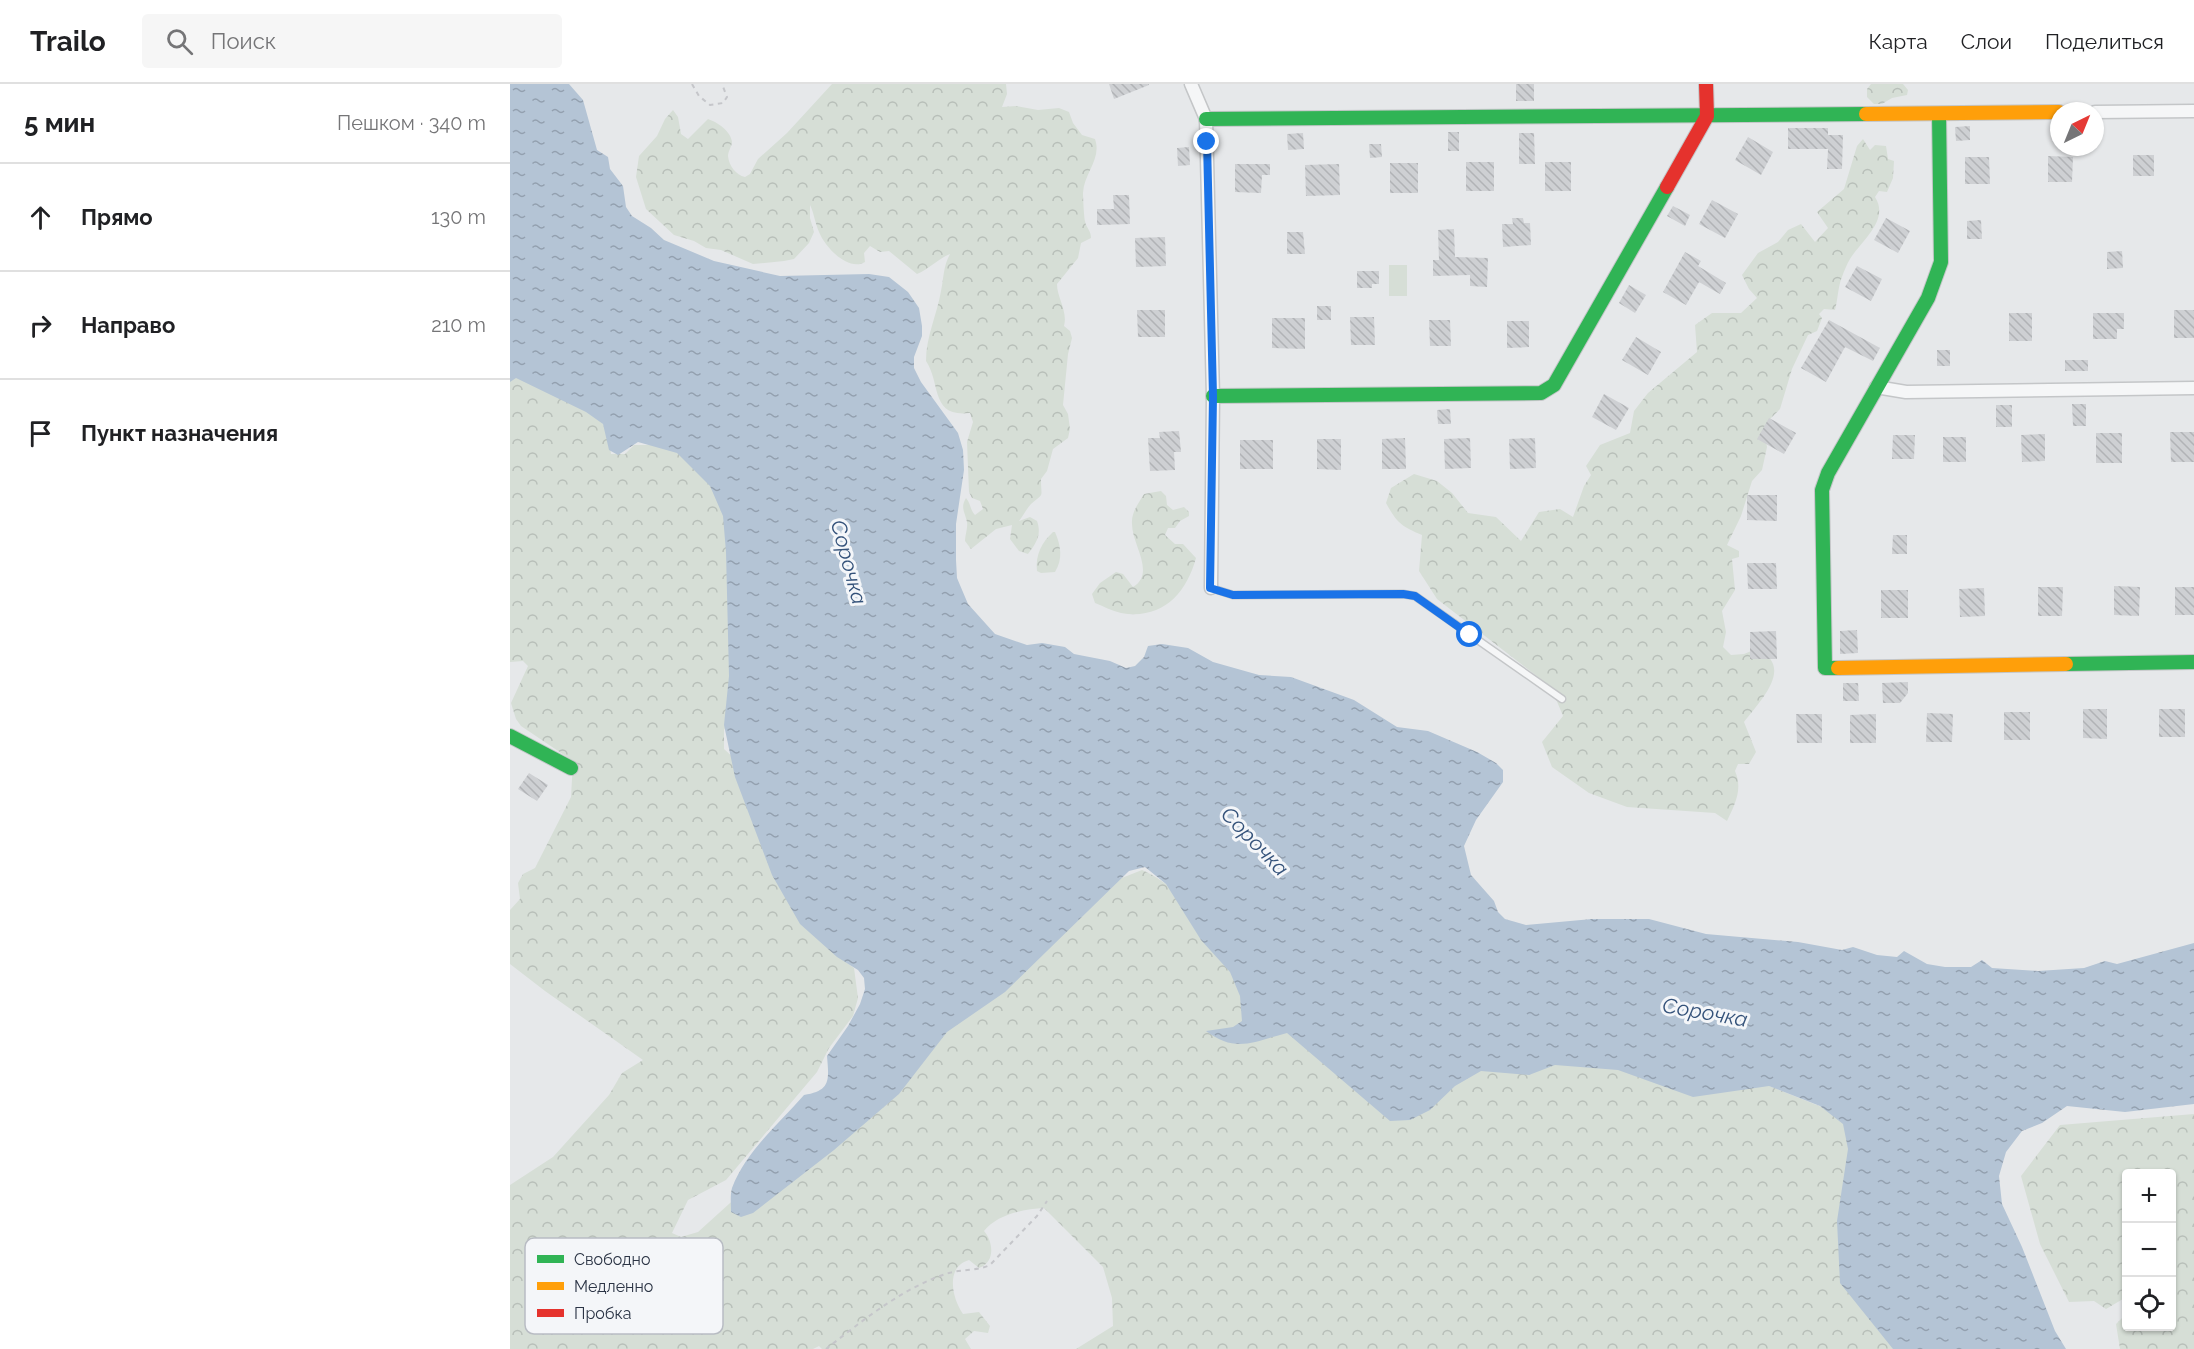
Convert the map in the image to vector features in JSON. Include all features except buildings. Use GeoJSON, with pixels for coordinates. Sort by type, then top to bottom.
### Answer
{"type":"FeatureCollection","features":[{"type":"Feature","properties":{"kind":"street"},"geometry":{"type":"LineString","coordinates":[[1191,84],[1206,119],[1213,396],[1210,588]]}},
{"type":"Feature","properties":{"kind":"street"},"geometry":{"type":"LineString","coordinates":[[1213,396],[1541,393],[1547,390],[1554,385],[1707,116],[1706,84]]}},
{"type":"Feature","properties":{"kind":"street"},"geometry":{"type":"LineString","coordinates":[[2104,112],[2194,111]]}},
{"type":"Feature","properties":{"kind":"street"},"geometry":{"type":"LineString","coordinates":[[1206,119],[2050,112]]}},
{"type":"Feature","properties":{"kind":"street"},"geometry":{"type":"LineString","coordinates":[[1939,114],[1941,262],[1928,298],[1828,473],[1822,490],[1825,668],[2194,662]]}},
{"type":"Feature","properties":{"kind":"street"},"geometry":{"type":"LineString","coordinates":[[1876,387],[1906,392],[2194,388]]}},
{"type":"Feature","properties":{"kind":"street"},"geometry":{"type":"LineString","coordinates":[[510,736],[571,768]]}},
{"type":"Feature","properties":{"kind":"lane"},"geometry":{"type":"LineString","coordinates":[[1210,588],[1233,595],[1403,594],[1415,596],[1562,699]]}},
{"type":"Feature","properties":{"kind":"path"},"geometry":{"type":"LineString","coordinates":[[692,84],[699,96],[710,105],[723,103],[727,97],[722,84]]}},
{"type":"Feature","properties":{"kind":"path"},"geometry":{"type":"LineString","coordinates":[[826,1349],[870,1315],[921,1285],[950,1272],[982,1269],[990,1265],[1047,1201]]}},
{"type":"Feature","properties":{"kind":"green space"},"geometry":{"type":"Polygon","coordinates":[[[832,84],[1006,84],[1007,94],[1002,107],[1016,106],[1038,110],[1059,108],[1069,112],[1073,123],[1082,135],[1095,139],[1097,146],[1095,160],[1086,179],[1083,193],[1085,221],[1091,238],[1081,243],[1078,258],[1057,284],[1065,315],[1064,326],[1070,331],[1072,338],[1068,354],[1063,405],[1068,414],[1070,429],[1068,438],[1053,449],[1047,471],[1041,479],[1040,496],[1019,521],[1030,517],[1037,521],[1039,531],[1037,539],[1028,554],[1019,551],[1010,539],[1012,525],[996,529],[971,549],[965,541],[967,524],[964,501],[966,498],[975,515],[983,509],[980,501],[972,498],[969,492],[967,442],[973,422],[970,413],[957,413],[942,405],[926,361],[930,334],[950,254],[917,274],[889,251],[880,252],[870,246],[864,253],[865,262],[851,264],[838,256],[826,244],[819,232],[810,205],[810,218],[814,232],[809,243],[794,259],[753,264],[721,250],[706,248],[694,241],[674,235],[646,209],[636,177],[639,156],[657,136],[665,119],[673,110],[678,117],[681,134],[688,139],[708,119],[723,127],[732,142],[728,154],[730,163],[736,172],[745,177],[750,174],[758,159],[787,133],[832,84]]]}},
{"type":"Feature","properties":{"kind":"green space"},"geometry":{"type":"Polygon","coordinates":[[[1871,84],[1903,84],[1908,90],[1907,95],[1892,98],[1882,104],[1874,104],[1867,97],[1867,89],[1871,84]]]}},
{"type":"Feature","properties":{"kind":"green space"},"geometry":{"type":"Polygon","coordinates":[[[1863,139],[1870,150],[1875,145],[1886,146],[1888,159],[1894,161],[1893,178],[1887,192],[1879,191],[1875,197],[1879,206],[1877,222],[1847,265],[1840,284],[1835,310],[1824,309],[1819,314],[1822,318],[1817,331],[1808,335],[1792,369],[1780,409],[1769,420],[1765,435],[1767,447],[1762,470],[1752,481],[1741,516],[1727,545],[1739,551],[1739,557],[1732,559],[1735,590],[1722,611],[1726,632],[1723,647],[1731,655],[1744,654],[1756,649],[1768,656],[1773,665],[1774,674],[1765,694],[1744,722],[1756,752],[1749,764],[1738,764],[1735,771],[1738,790],[1733,809],[1727,821],[1715,813],[1627,807],[1589,793],[1552,767],[1542,742],[1563,716],[1551,687],[1437,599],[1419,571],[1422,535],[1404,526],[1393,515],[1386,503],[1391,488],[1414,474],[1437,481],[1452,493],[1468,513],[1496,517],[1521,541],[1539,512],[1560,509],[1573,517],[1584,486],[1591,475],[1586,466],[1600,445],[1630,433],[1634,411],[1648,393],[1697,352],[1695,325],[1712,313],[1741,313],[1757,298],[1742,275],[1758,253],[1778,242],[1788,230],[1801,224],[1815,242],[1828,228],[1817,212],[1844,189],[1857,146],[1863,139]]]}},
{"type":"Feature","properties":{"kind":"green space"},"geometry":{"type":"Polygon","coordinates":[[[1389,265],[1407,265],[1407,296],[1389,296],[1389,265]]]}},
{"type":"Feature","properties":{"kind":"green space"},"geometry":{"type":"Polygon","coordinates":[[[510,374],[597,416],[609,432],[611,454],[625,454],[634,445],[669,445],[695,459],[730,517],[733,712],[724,730],[724,749],[735,759],[839,957],[854,968],[858,998],[853,1016],[829,1048],[817,1072],[726,1180],[688,1200],[672,1233],[681,1237],[698,1232],[740,1194],[940,1031],[1104,885],[1142,870],[1162,881],[1181,897],[1197,916],[1226,959],[1261,1024],[1466,1058],[1747,1077],[1849,1118],[1909,1349],[1076,1349],[1113,1326],[1112,1298],[1103,1267],[1044,1208],[1020,1211],[996,1220],[984,1231],[991,1246],[988,1261],[979,1268],[969,1260],[956,1269],[954,1292],[963,1314],[979,1312],[990,1326],[988,1333],[974,1331],[965,1339],[971,1349],[822,1349],[819,1346],[813,1349],[510,1349],[510,1185],[553,1157],[609,1095],[622,1073],[643,1060],[510,964],[510,910],[520,899],[518,883],[523,874],[535,868],[571,797],[573,761],[521,726],[516,719],[511,703],[528,666],[523,661],[510,662],[510,374]]]}},
{"type":"Feature","properties":{"kind":"green space"},"geometry":{"type":"Polygon","coordinates":[[[1161,491],[1166,496],[1167,505],[1173,510],[1184,507],[1189,512],[1189,516],[1180,521],[1175,528],[1168,528],[1165,535],[1175,544],[1183,544],[1196,558],[1186,583],[1170,602],[1148,613],[1121,613],[1095,603],[1092,594],[1100,583],[1116,572],[1123,574],[1133,587],[1140,581],[1143,566],[1133,532],[1133,516],[1144,494],[1161,491]]]}},
{"type":"Feature","properties":{"kind":"green space"},"geometry":{"type":"Polygon","coordinates":[[[1055,532],[1060,547],[1059,562],[1055,572],[1041,573],[1037,571],[1038,554],[1055,532]]]}},
{"type":"Feature","properties":{"kind":"green space"},"geometry":{"type":"Polygon","coordinates":[[[2194,1114],[2194,1349],[2120,1349],[2116,1324],[2122,1318],[2122,1331],[2176,1331],[2176,1169],[2122,1169],[2122,1300],[2106,1309],[2094,1301],[2069,1302],[2040,1244],[2021,1176],[2060,1125],[2194,1114]]]}},
{"type":"Feature","properties":{"kind":"water","name":"Сорочка"},"geometry":{"type":"Polygon","coordinates":[[[510,84],[569,84],[583,100],[597,150],[608,157],[610,169],[623,186],[626,207],[632,216],[664,240],[714,261],[780,276],[869,274],[889,277],[908,292],[919,308],[922,326],[922,336],[914,357],[914,368],[921,382],[958,433],[963,450],[964,470],[956,524],[957,578],[968,604],[995,634],[1027,645],[1042,643],[1065,647],[1074,654],[1110,661],[1126,668],[1135,666],[1144,657],[1148,646],[1162,644],[1188,648],[1213,662],[1259,675],[1291,677],[1354,700],[1397,727],[1428,731],[1477,752],[1496,763],[1503,770],[1503,782],[1476,820],[1464,846],[1471,875],[1494,901],[1498,912],[1505,919],[1526,925],[1592,919],[1649,919],[1706,934],[1798,942],[1842,950],[1853,947],[1877,955],[1897,957],[1904,951],[1927,964],[1945,967],[1971,967],[1982,960],[1992,968],[2038,971],[2084,968],[2105,961],[2117,964],[2194,943],[2194,1104],[2125,1112],[2067,1106],[2042,1123],[2022,1131],[2006,1152],[1999,1176],[2002,1204],[2022,1247],[2055,1331],[2066,1349],[1893,1349],[1840,1283],[1837,1221],[1848,1149],[1843,1124],[1820,1106],[1769,1086],[1693,1097],[1618,1070],[1555,1065],[1529,1075],[1481,1071],[1455,1086],[1430,1110],[1410,1120],[1390,1121],[1287,1033],[1246,1044],[1236,1044],[1217,1038],[1206,1031],[1233,1027],[1242,1021],[1240,996],[1230,972],[1201,940],[1166,884],[1145,867],[1129,871],[1005,992],[947,1032],[899,1094],[834,1150],[753,1213],[741,1217],[731,1212],[732,1188],[754,1150],[804,1095],[819,1091],[824,1087],[828,1078],[827,1056],[860,1004],[865,989],[864,978],[858,970],[837,957],[800,924],[772,875],[735,777],[724,725],[729,676],[723,516],[710,486],[677,453],[638,442],[618,455],[609,450],[603,424],[586,412],[516,378],[510,382],[510,84]]]}},
{"type":"Feature","properties":{"kind":"traffic: fast"},"geometry":{"type":"LineString","coordinates":[[1206,119],[1866,114]]}},
{"type":"Feature","properties":{"kind":"traffic: fast"},"geometry":{"type":"LineString","coordinates":[[1838,668],[1825,668],[1822,490],[1828,473],[1928,298],[1941,262],[1939,114]]}},
{"type":"Feature","properties":{"kind":"traffic: fast"},"geometry":{"type":"LineString","coordinates":[[1213,396],[1541,393],[1554,385],[1667,187]]}},
{"type":"Feature","properties":{"kind":"traffic: fast"},"geometry":{"type":"LineString","coordinates":[[2066,664],[2194,662]]}},
{"type":"Feature","properties":{"kind":"traffic: fast"},"geometry":{"type":"LineString","coordinates":[[510,736],[571,768]]}},
{"type":"Feature","properties":{"kind":"traffic: slow"},"geometry":{"type":"LineString","coordinates":[[1866,114],[2050,112]]}},
{"type":"Feature","properties":{"kind":"traffic: slow"},"geometry":{"type":"LineString","coordinates":[[1838,668],[2066,664]]}},
{"type":"Feature","properties":{"kind":"traffic: jam"},"geometry":{"type":"LineString","coordinates":[[1667,187],[1707,116],[1706,84]]}},
{"type":"Feature","properties":{"kind":"route"},"geometry":{"type":"LineString","coordinates":[[1207,142],[1213,396],[1210,588],[1233,595],[1403,594],[1415,596],[1470,635]]}}]}
